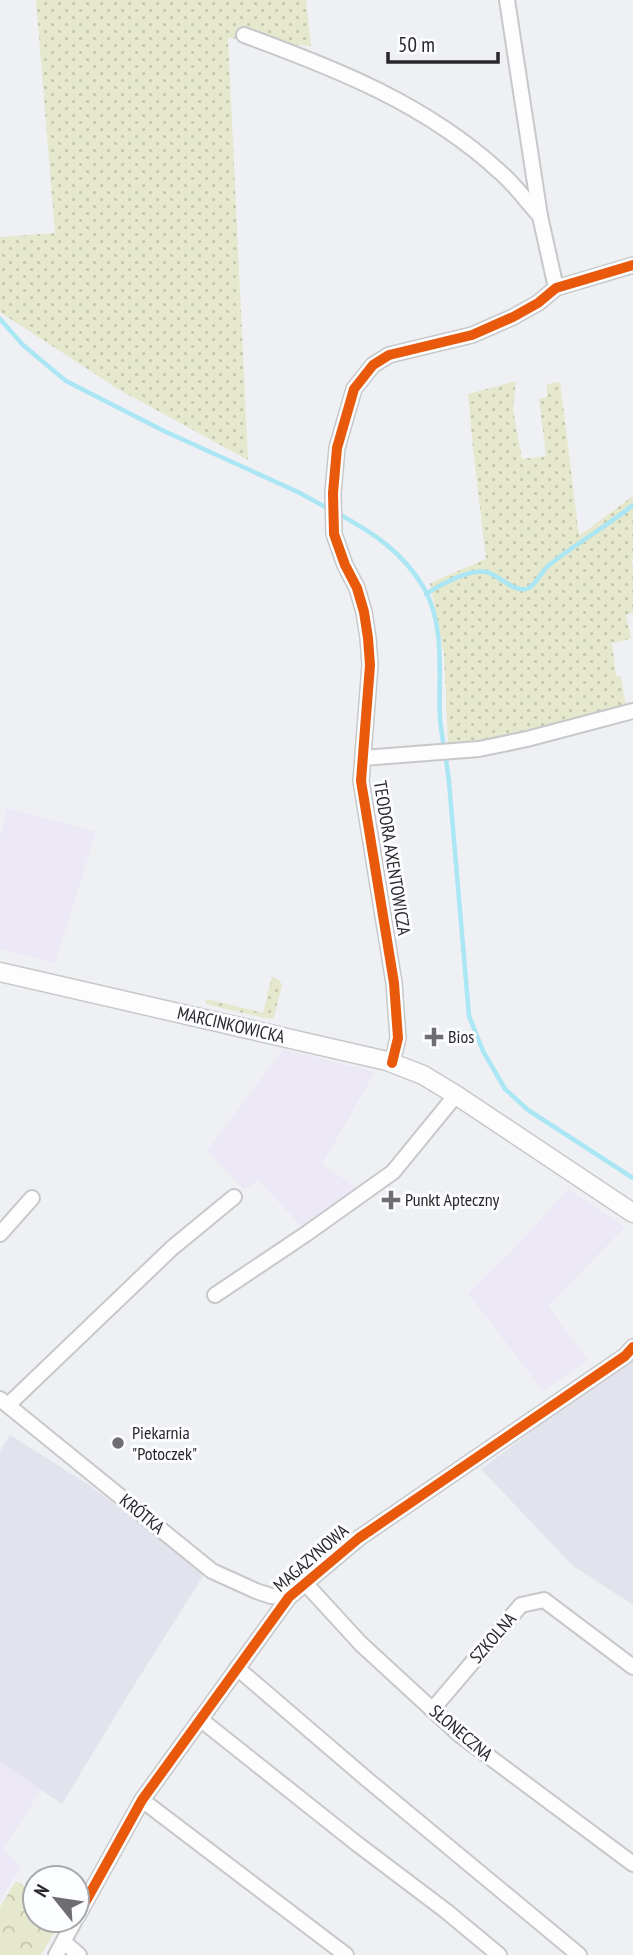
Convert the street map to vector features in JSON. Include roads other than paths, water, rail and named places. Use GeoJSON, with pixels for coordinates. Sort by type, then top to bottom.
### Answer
{"type":"FeatureCollection","features":[{"type":"Feature","properties":{"kind":"street"},"geometry":{"type":"LineString","coordinates":[[507,0],[540,216],[556,288]]}},
{"type":"Feature","properties":{"kind":"street"},"geometry":{"type":"LineString","coordinates":[[244,35],[348,75],[391,96],[450,131],[502,173],[540,216]]}},
{"type":"Feature","properties":{"kind":"street","name":"TEODORA AXENTOWICZA"},"geometry":{"type":"LineString","coordinates":[[392,1063],[398,1038],[391,964],[361,781],[370,665],[368,638],[357,588],[334,534],[333,498],[337,448],[354,389],[373,365],[389,355],[472,334],[513,317],[538,303],[556,288],[633,265]]}},
{"type":"Feature","properties":{"kind":"street","name":"TEODORA AXENTOWICZA"},"geometry":{"type":"LineString","coordinates":[[363,758],[479,749],[633,711]]}},
{"type":"Feature","properties":{"kind":"street","name":"MARCINKOWICKA"},"geometry":{"type":"LineString","coordinates":[[0,972],[392,1063],[423,1075],[456,1095],[633,1213]]}},
{"type":"Feature","properties":{"kind":"street"},"geometry":{"type":"LineString","coordinates":[[215,1295],[393,1172],[456,1095]]}},
{"type":"Feature","properties":{"kind":"street","name":"KRÓTKA"},"geometry":{"type":"LineString","coordinates":[[234,1197],[172,1248],[4,1402],[212,1571],[256,1591],[271,1596],[289,1597]]}},
{"type":"Feature","properties":{"kind":"street"},"geometry":{"type":"LineString","coordinates":[[0,1234],[32,1198]]}},
{"type":"Feature","properties":{"kind":"street","name":"MAGAZYNOWA"},"geometry":{"type":"LineString","coordinates":[[91,1891],[142,1800],[289,1597],[359,1538],[625,1356],[633,1347]]}},
{"type":"Feature","properties":{"kind":"street","name":"SŁONECZNA"},"geometry":{"type":"LineString","coordinates":[[305,1583],[360,1644],[460,1735],[633,1864]]}},
{"type":"Feature","properties":{"kind":"street","name":"SZKOLNA"},"geometry":{"type":"LineString","coordinates":[[432,1710],[522,1605],[544,1600],[633,1667]]}},
{"type":"Feature","properties":{"kind":"street"},"geometry":{"type":"LineString","coordinates":[[237,1668],[579,1955]]}},
{"type":"Feature","properties":{"kind":"street"},"geometry":{"type":"LineString","coordinates":[[200,1719],[499,1955]]}},
{"type":"Feature","properties":{"kind":"street"},"geometry":{"type":"LineString","coordinates":[[142,1800],[346,1955]]}},
{"type":"Feature","properties":{"kind":"street","name":"MAGAZYNOWA"},"geometry":{"type":"LineString","coordinates":[[60,1949],[79,1955]]}},
{"type":"Feature","properties":{"kind":"waterway"},"geometry":{"type":"LineString","coordinates":[[0,319],[23,345],[66,381],[329,509]]}},
{"type":"Feature","properties":{"kind":"waterway"},"geometry":{"type":"LineString","coordinates":[[426,594],[455,578],[479,571],[491,574],[516,588],[529,588],[548,566],[633,505]]}},
{"type":"Feature","properties":{"kind":"waterway"},"geometry":{"type":"LineString","coordinates":[[337,513],[396,553],[416,575],[431,603],[440,652],[440,719],[449,782],[469,1016],[483,1051],[505,1089],[528,1110],[633,1178]]}},
{"type":"Feature","properties":{"kind":"place","name":"Bios"},"geometry":{"type":"Point","coordinates":[434,1037]}},
{"type":"Feature","properties":{"kind":"place","name":"Punkt Apteczny"},"geometry":{"type":"Point","coordinates":[391,1200]}},
{"type":"Feature","properties":{"kind":"place","name":"Piekarnia \"Potoczek\""},"geometry":{"type":"Point","coordinates":[118,1443]}}]}
